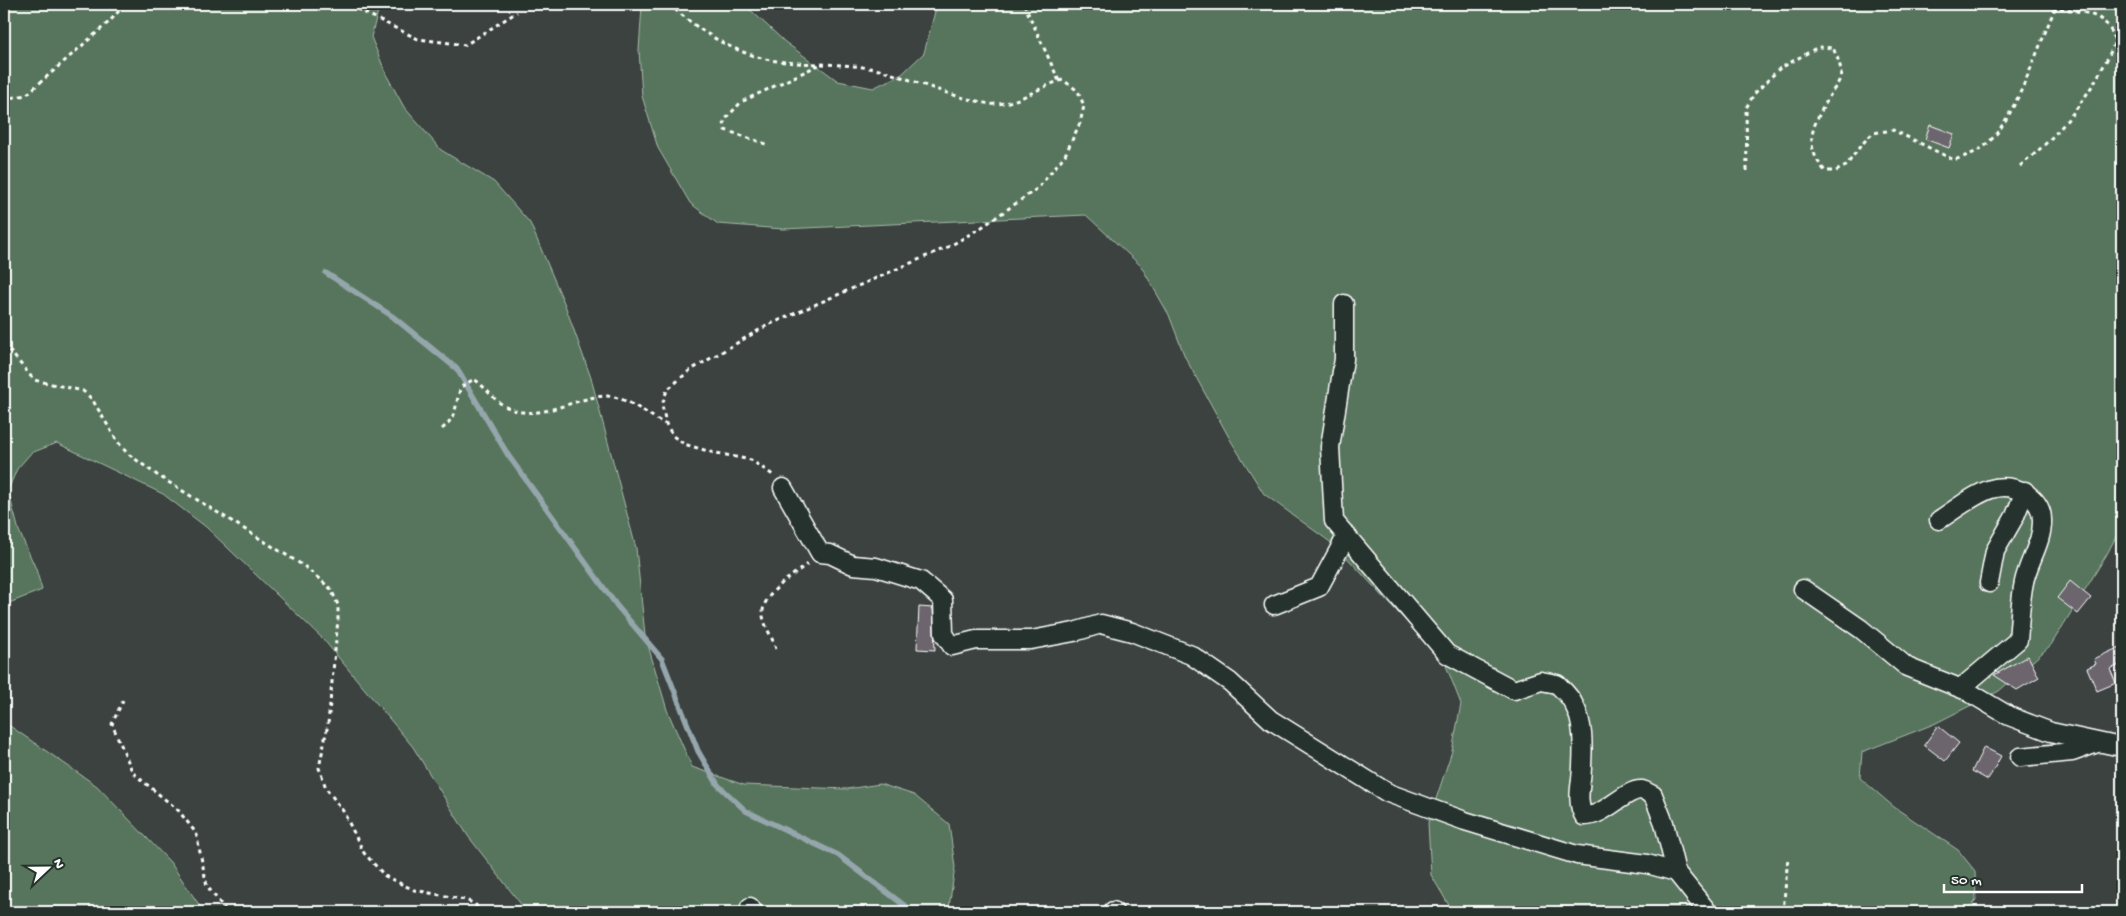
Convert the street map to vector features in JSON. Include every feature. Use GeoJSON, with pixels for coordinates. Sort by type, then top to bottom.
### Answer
{"type":"FeatureCollection","features":[{"type":"Feature","properties":{"kind":"street"},"geometry":{"type":"LineString","coordinates":[[1344,304],[1344,359],[1330,447],[1334,521],[1447,654],[1514,690],[1541,681],[1557,684],[1574,704],[1582,726],[1580,809],[1584,816],[1611,807],[1634,791],[1642,790],[1653,796],[1664,823],[1676,872],[1708,912]]}},
{"type":"Feature","properties":{"kind":"street"},"geometry":{"type":"LineString","coordinates":[[783,488],[820,553],[830,554],[853,565],[876,567],[921,581],[943,600],[944,634],[952,646],[976,640],[1031,640],[1074,632],[1101,624],[1132,632],[1191,655],[1230,682],[1271,720],[1388,793],[1466,821],[1576,855],[1647,864],[1676,872]]}},
{"type":"Feature","properties":{"kind":"street"},"geometry":{"type":"LineString","coordinates":[[1939,520],[1979,494],[1994,488],[2025,491],[2033,497],[2041,510],[2042,522],[2034,556],[2024,582],[2018,640],[1961,688]]}},
{"type":"Feature","properties":{"kind":"street"},"geometry":{"type":"LineString","coordinates":[[1989,583],[1995,552],[2015,516],[2025,491]]}},
{"type":"Feature","properties":{"kind":"street"},"geometry":{"type":"LineString","coordinates":[[1274,605],[1319,587],[1346,535]]}},
{"type":"Feature","properties":{"kind":"street"},"geometry":{"type":"LineString","coordinates":[[1803,589],[1861,629],[1907,667],[1961,688],[2009,716],[2051,732],[2097,744],[2122,748]]}},
{"type":"Feature","properties":{"kind":"street"},"geometry":{"type":"LineString","coordinates":[[2020,757],[2072,752],[2097,744]]}},
{"type":"Feature","properties":{"kind":"path"},"geometry":{"type":"LineString","coordinates":[[4,100],[26,94],[110,20],[125,4]]}},
{"type":"Feature","properties":{"kind":"path"},"geometry":{"type":"LineString","coordinates":[[351,4],[361,11],[418,39],[465,45],[517,12]]}},
{"type":"Feature","properties":{"kind":"path"},"geometry":{"type":"LineString","coordinates":[[669,4],[689,22],[719,42],[758,56],[783,62],[879,70],[934,89],[995,104],[1017,99],[1063,80],[1071,84],[1078,91],[1084,106],[1080,123],[1065,155],[1038,188],[982,227],[950,246],[766,326],[689,371],[667,390],[662,405],[666,424],[673,436],[684,444],[711,452],[751,460],[772,474],[783,488]]}},
{"type":"Feature","properties":{"kind":"path"},"geometry":{"type":"LineString","coordinates":[[1024,4],[1059,81]]}},
{"type":"Feature","properties":{"kind":"path"},"geometry":{"type":"LineString","coordinates":[[1747,172],[1746,108],[1754,94],[1778,68],[1818,47],[1833,48],[1839,63],[1840,78],[1814,127],[1810,142],[1816,161],[1825,172],[1836,171],[1846,166],[1861,145],[1873,133],[1893,130],[1954,160],[1972,154],[1988,142],[2011,112],[2056,6],[2098,16],[2110,25],[2115,42],[2077,109],[2045,146],[2020,166]]}},
{"type":"Feature","properties":{"kind":"path"},"geometry":{"type":"LineString","coordinates":[[766,144],[732,134],[725,130],[724,121],[740,102],[821,64]]}},
{"type":"Feature","properties":{"kind":"path"},"geometry":{"type":"LineString","coordinates":[[4,344],[34,380],[83,391],[92,399],[117,441],[127,453],[157,475],[304,566],[331,589],[338,605],[338,619],[328,724],[319,768],[326,788],[343,811],[364,853],[384,876],[414,890],[466,900],[475,904],[481,912]]}},
{"type":"Feature","properties":{"kind":"path"},"geometry":{"type":"LineString","coordinates":[[442,429],[452,420],[457,409],[461,387],[474,379],[494,400],[509,409],[521,412],[544,411],[585,399],[608,396],[624,400],[666,424]]}},
{"type":"Feature","properties":{"kind":"path"},"geometry":{"type":"LineString","coordinates":[[776,650],[763,615],[764,606],[777,589],[820,553]]}},
{"type":"Feature","properties":{"kind":"path"},"geometry":{"type":"LineString","coordinates":[[123,700],[112,724],[133,773],[178,810],[196,833],[207,886],[227,912]]}},
{"type":"Feature","properties":{"kind":"path"},"geometry":{"type":"LineString","coordinates":[[1783,912],[1788,858]]}},
{"type":"Feature","properties":{"kind":"green space"},"geometry":{"type":"Polygon","coordinates":[[[4,4],[380,4],[371,37],[387,76],[404,107],[441,150],[494,182],[530,223],[565,305],[591,378],[636,548],[645,635],[667,710],[692,767],[744,785],[847,789],[880,784],[914,795],[949,824],[955,867],[949,907],[946,912],[527,912],[468,836],[413,747],[323,639],[206,527],[163,494],[57,443],[31,453],[17,469],[8,490],[19,531],[36,569],[42,590],[4,605],[4,4]]]}},
{"type":"Feature","properties":{"kind":"green space"},"geometry":{"type":"Polygon","coordinates":[[[645,4],[744,4],[785,42],[838,81],[873,88],[902,74],[924,53],[937,4],[2114,4],[2122,49],[2122,525],[2107,554],[2051,645],[1999,691],[1934,724],[1862,752],[1860,778],[1894,807],[1958,850],[1975,871],[1976,901],[1964,912],[1453,912],[1431,875],[1428,823],[1452,751],[1461,704],[1445,663],[1337,547],[1264,494],[1231,441],[1185,357],[1169,315],[1141,266],[1086,215],[783,229],[718,224],[690,203],[658,148],[642,96],[639,50],[642,6],[645,4]]]}},
{"type":"Feature","properties":{"kind":"green space"},"geometry":{"type":"Polygon","coordinates":[[[4,722],[97,786],[170,862],[204,912],[4,912],[4,722]]]}},
{"type":"Feature","properties":{"kind":"building"},"geometry":{"type":"Polygon","coordinates":[[[1930,125],[1954,134],[1949,148],[1925,139],[1930,125]]]}},
{"type":"Feature","properties":{"kind":"building"},"geometry":{"type":"Polygon","coordinates":[[[2070,581],[2091,598],[2078,614],[2057,598],[2070,581]]]}},
{"type":"Feature","properties":{"kind":"building"},"geometry":{"type":"Polygon","coordinates":[[[919,607],[933,608],[935,650],[917,649],[919,607]]]}},
{"type":"Feature","properties":{"kind":"building"},"geometry":{"type":"Polygon","coordinates":[[[2122,646],[2122,664],[2110,669],[2116,683],[2097,691],[2087,668],[2096,664],[2094,659],[2122,646]]]}},
{"type":"Feature","properties":{"kind":"building"},"geometry":{"type":"Polygon","coordinates":[[[2028,656],[2039,677],[2017,690],[1994,675],[2028,656]]]}},
{"type":"Feature","properties":{"kind":"building"},"geometry":{"type":"Polygon","coordinates":[[[1938,726],[1959,743],[1945,761],[1924,745],[1938,726]]]}},
{"type":"Feature","properties":{"kind":"building"},"geometry":{"type":"Polygon","coordinates":[[[1984,747],[2001,756],[1988,780],[1972,771],[1984,747]]]}},
{"type":"Feature","properties":{"kind":"waterway"},"geometry":{"type":"LineString","coordinates":[[326,273],[392,316],[457,369],[508,455],[617,606],[662,659],[698,751],[718,785],[746,811],[838,855],[913,912]]}}]}
